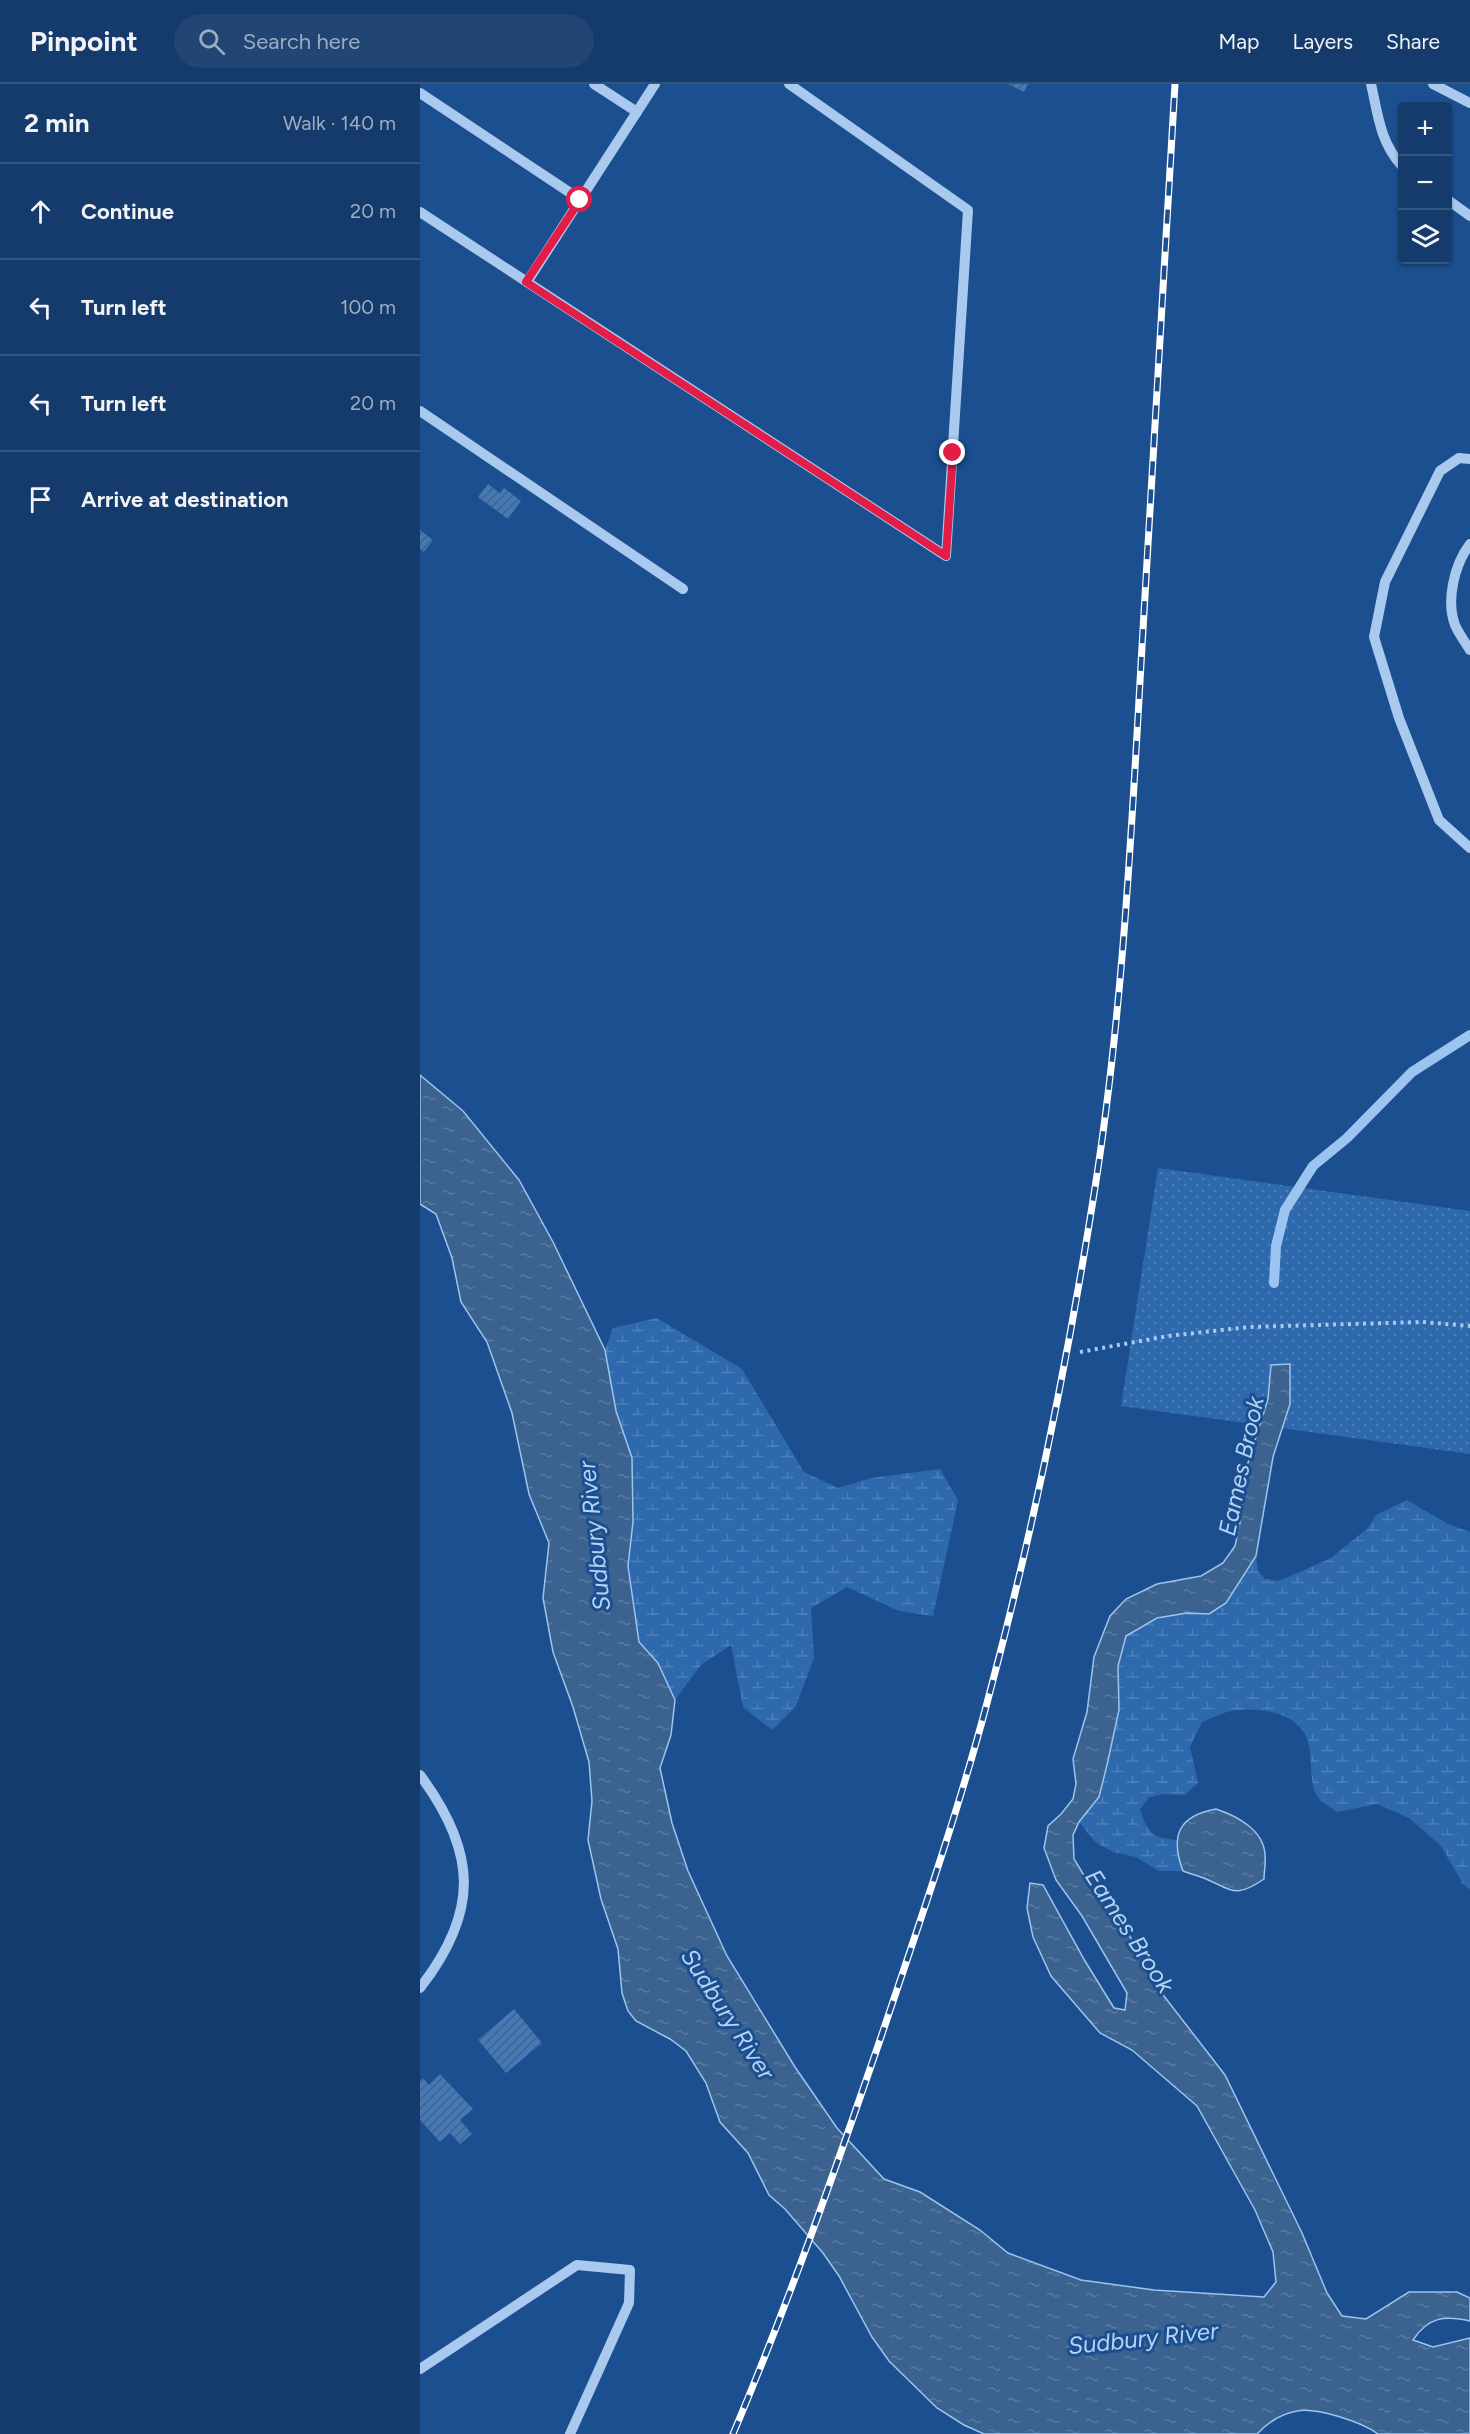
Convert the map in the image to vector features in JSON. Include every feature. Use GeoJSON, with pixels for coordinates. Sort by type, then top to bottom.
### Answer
{"type":"FeatureCollection","features":[{"type":"Feature","properties":{"kind":"street"},"geometry":{"type":"LineString","coordinates":[[594,84],[637,112]]}},
{"type":"Feature","properties":{"kind":"street"},"geometry":{"type":"LineString","coordinates":[[526,282],[655,84]]}},
{"type":"Feature","properties":{"kind":"street"},"geometry":{"type":"LineString","coordinates":[[420,212],[946,556],[968,210],[789,84]]}},
{"type":"Feature","properties":{"kind":"street"},"geometry":{"type":"LineString","coordinates":[[1371,84],[1383,136],[1390,153],[1398,162]]}},
{"type":"Feature","properties":{"kind":"street"},"geometry":{"type":"LineString","coordinates":[[1433,84],[1470,103]]}},
{"type":"Feature","properties":{"kind":"street"},"geometry":{"type":"LineString","coordinates":[[420,93],[580,200]]}},
{"type":"Feature","properties":{"kind":"street"},"geometry":{"type":"LineString","coordinates":[[1452,203],[1470,216]]}},
{"type":"Feature","properties":{"kind":"street"},"geometry":{"type":"LineString","coordinates":[[420,411],[683,589]]}},
{"type":"Feature","properties":{"kind":"street"},"geometry":{"type":"LineString","coordinates":[[1470,459],[1459,458],[1440,471],[1385,582],[1374,637],[1399,718],[1439,820],[1470,848]]}},
{"type":"Feature","properties":{"kind":"street"},"geometry":{"type":"LineString","coordinates":[[1470,544],[1451,585],[1455,624],[1470,650]]}},
{"type":"Feature","properties":{"kind":"street"},"geometry":{"type":"LineString","coordinates":[[420,1775],[452,1825],[462,1855],[465,1884],[462,1910],[452,1939],[437,1967],[420,1988]]}},
{"type":"Feature","properties":{"kind":"street"},"geometry":{"type":"LineString","coordinates":[[420,2369],[577,2265],[630,2270],[629,2303],[570,2434]]}},
{"type":"Feature","properties":{"kind":"path"},"geometry":{"type":"LineString","coordinates":[[1080,1352],[1168,1336],[1249,1327],[1422,1322],[1470,1326]]}},
{"type":"Feature","properties":{"kind":"green space"},"geometry":{"type":"Polygon","coordinates":[[[1158,1168],[1470,1211],[1470,1454],[1121,1406],[1158,1168]]]}},
{"type":"Feature","properties":{"kind":"green space"},"geometry":{"type":"Polygon","coordinates":[[[657,1318],[742,1369],[804,1472],[838,1488],[871,1478],[940,1469],[958,1500],[933,1616],[899,1611],[847,1587],[811,1608],[814,1658],[796,1706],[772,1730],[743,1707],[731,1645],[701,1665],[675,1700],[659,1663],[639,1642],[628,1566],[633,1522],[632,1458],[616,1411],[605,1350],[613,1328],[657,1318]]]}},
{"type":"Feature","properties":{"kind":"green space"},"geometry":{"type":"Polygon","coordinates":[[[1407,1500],[1448,1524],[1470,1532],[1470,1889],[1463,1884],[1441,1846],[1409,1818],[1377,1804],[1337,1812],[1321,1801],[1316,1795],[1312,1779],[1309,1744],[1300,1727],[1282,1715],[1260,1710],[1227,1712],[1202,1722],[1190,1747],[1198,1783],[1185,1795],[1163,1794],[1149,1797],[1140,1810],[1152,1833],[1162,1838],[1177,1840],[1178,1856],[1183,1871],[1159,1871],[1136,1857],[1113,1852],[1095,1842],[1079,1822],[1099,1797],[1119,1710],[1118,1666],[1126,1636],[1165,1617],[1209,1614],[1234,1591],[1256,1556],[1258,1571],[1265,1579],[1279,1581],[1331,1558],[1368,1528],[1376,1515],[1407,1500]]]}},
{"type":"Feature","properties":{"kind":"water","name":"Sudbury River"},"geometry":{"type":"Polygon","coordinates":[[[420,1075],[463,1111],[519,1180],[553,1242],[605,1350],[616,1411],[632,1458],[633,1522],[628,1566],[639,1642],[658,1663],[675,1700],[671,1735],[660,1768],[672,1823],[688,1871],[727,1956],[795,2067],[837,2128],[884,2179],[920,2192],[980,2230],[1008,2253],[1081,2280],[1154,2290],[1264,2297],[1276,2282],[1273,2252],[1255,2210],[1197,2106],[1132,2050],[1100,2033],[1051,1976],[1033,1937],[1027,1908],[1030,1883],[1043,1885],[1114,2008],[1125,2010],[1127,1993],[1082,1916],[1056,1880],[1044,1848],[1048,1826],[1073,1799],[1076,1784],[1073,1759],[1087,1712],[1094,1657],[1110,1616],[1126,1599],[1157,1584],[1201,1576],[1223,1563],[1235,1546],[1247,1466],[1268,1399],[1271,1365],[1290,1364],[1290,1404],[1273,1457],[1256,1556],[1226,1603],[1209,1614],[1187,1613],[1157,1618],[1126,1636],[1118,1666],[1119,1710],[1107,1765],[1099,1797],[1079,1822],[1073,1835],[1074,1859],[1085,1877],[1104,1896],[1127,1931],[1157,1987],[1225,2075],[1302,2233],[1327,2293],[1342,2316],[1366,2319],[1409,2292],[1457,2292],[1470,2298],[1470,2321],[1445,2318],[1431,2322],[1413,2340],[1433,2347],[1470,2338],[1470,2434],[1378,2434],[1339,2417],[1305,2410],[1280,2416],[1257,2434],[984,2434],[964,2425],[937,2408],[889,2361],[872,2337],[839,2276],[823,2253],[785,2209],[769,2195],[748,2153],[720,2122],[706,2083],[686,2051],[670,2039],[636,2021],[628,2011],[622,1993],[618,1949],[601,1899],[588,1840],[592,1801],[589,1762],[573,1707],[553,1652],[543,1598],[549,1543],[529,1494],[512,1413],[487,1342],[461,1302],[452,1258],[436,1214],[420,1204],[420,1075]]]}},
{"type":"Feature","properties":{"kind":"water"},"geometry":{"type":"Polygon","coordinates":[[[1216,1809],[1248,1825],[1260,1838],[1265,1858],[1264,1879],[1247,1889],[1235,1891],[1183,1871],[1177,1848],[1180,1829],[1193,1817],[1216,1809]]]}},
{"type":"Feature","properties":{"kind":"building"},"geometry":{"type":"Polygon","coordinates":[[[1008,84],[1028,84],[1024,92],[1008,84]]]}},
{"type":"Feature","properties":{"kind":"building"},"geometry":{"type":"Polygon","coordinates":[[[488,484],[500,493],[504,488],[521,501],[508,519],[478,497],[488,484]]]}},
{"type":"Feature","properties":{"kind":"building"},"geometry":{"type":"Polygon","coordinates":[[[420,530],[433,540],[424,552],[420,549],[420,530]]]}},
{"type":"Feature","properties":{"kind":"building"},"geometry":{"type":"Polygon","coordinates":[[[514,2009],[542,2043],[506,2073],[478,2040],[514,2009]]]}},
{"type":"Feature","properties":{"kind":"building"},"geometry":{"type":"Polygon","coordinates":[[[440,2074],[473,2109],[460,2120],[472,2134],[460,2144],[450,2133],[440,2142],[420,2120],[420,2081],[423,2078],[429,2085],[440,2074]]]}},
{"type":"Feature","properties":{"kind":"waterway","name":"Eames Brook"},"geometry":{"type":"LineString","coordinates":[[1274,1283],[1276,1246],[1285,1210],[1313,1166],[1347,1138],[1412,1072],[1470,1035]]}},
{"type":"Feature","properties":{"kind":"railway"},"geometry":{"type":"LineString","coordinates":[[733,2434],[792,2287],[864,2087],[963,1787],[1019,1577],[1072,1322],[1104,1128],[1119,996],[1175,84]]}},
{"type":"Feature","properties":{"kind":"route"},"geometry":{"type":"LineString","coordinates":[[580,200],[526,282],[946,556],[953,453]]}}]}
